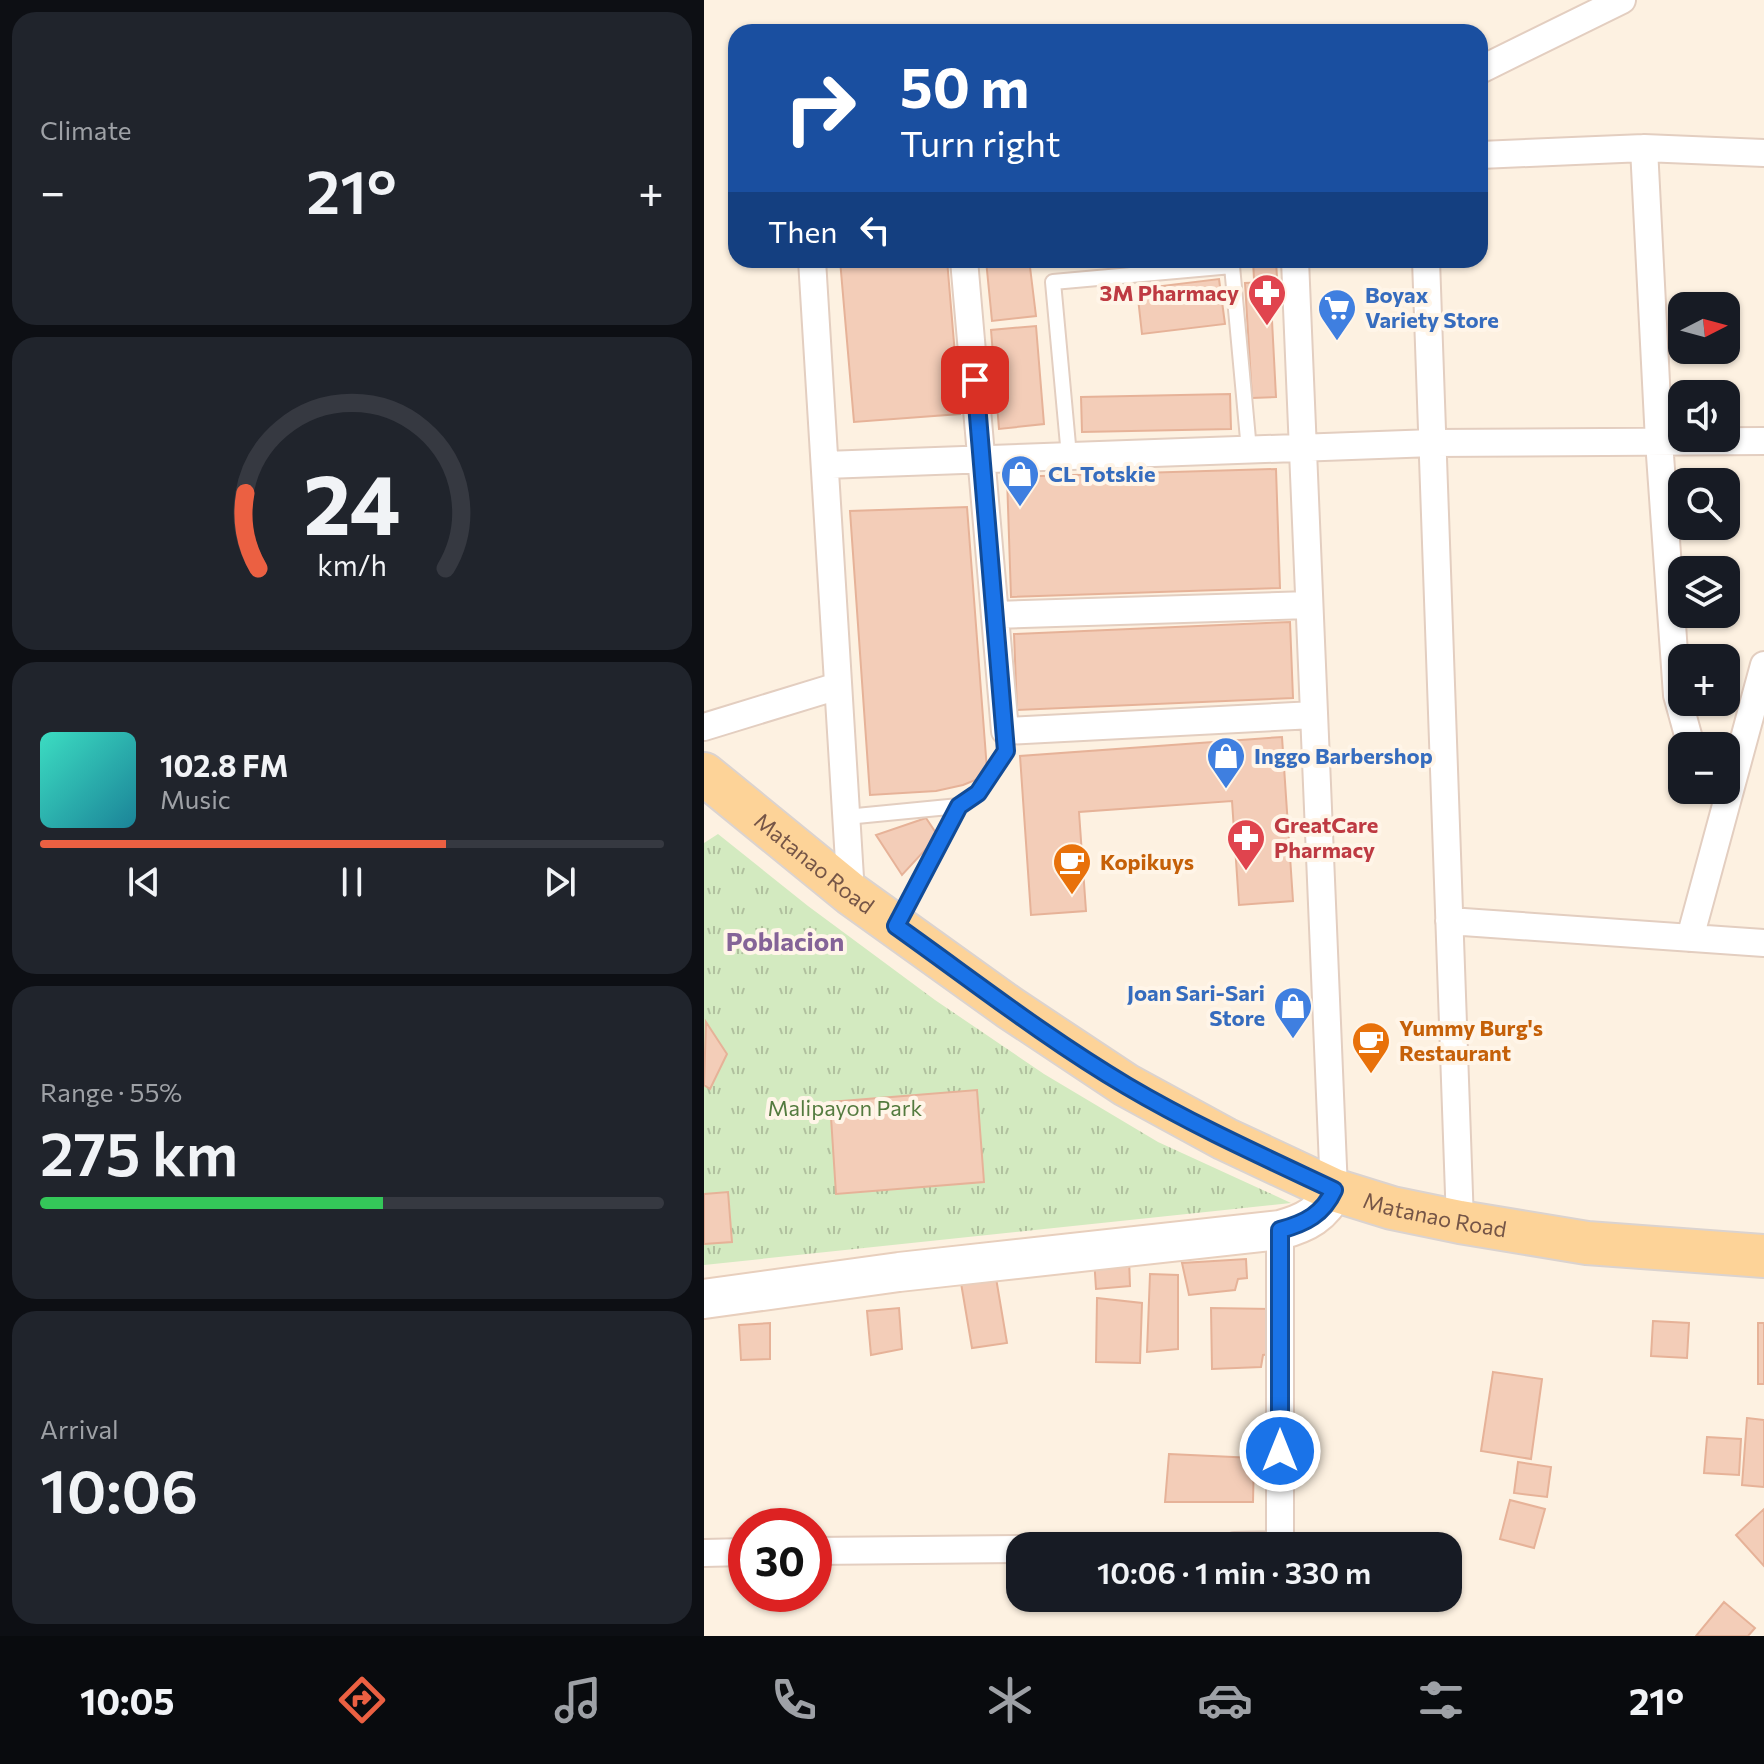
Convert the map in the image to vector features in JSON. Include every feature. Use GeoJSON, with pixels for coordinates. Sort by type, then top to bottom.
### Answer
{"type":"FeatureCollection","features":[{"type":"Feature","properties":{"kind":"main road","name":"Matanao Road"},"geometry":{"type":"LineString","coordinates":[[710,788],[1010,1008],[1126,1085],[1225,1139],[1334,1190],[1392,1208],[1587,1243],[1764,1256]]}},
{"type":"Feature","properties":{"kind":"street"},"geometry":{"type":"LineString","coordinates":[[1488,66],[1622,0]]}},
{"type":"Feature","properties":{"kind":"street"},"geometry":{"type":"LineString","coordinates":[[1644,148],[1659,441],[1677,695],[1687,732]]}},
{"type":"Feature","properties":{"kind":"street"},"geometry":{"type":"LineString","coordinates":[[1488,155],[1644,148],[1764,153]]}},
{"type":"Feature","properties":{"kind":"street"},"geometry":{"type":"LineString","coordinates":[[813,268],[851,894]]}},
{"type":"Feature","properties":{"kind":"street"},"geometry":{"type":"LineString","coordinates":[[965,268],[1005,731],[1314,715]]}},
{"type":"Feature","properties":{"kind":"street"},"geometry":{"type":"LineString","coordinates":[[704,1299],[899,1272],[1280,1230],[1318,1214],[1328,1203],[1334,1190],[1295,268]]}},
{"type":"Feature","properties":{"kind":"street"},"geometry":{"type":"LineString","coordinates":[[1426,268],[1460,1222]]}},
{"type":"Feature","properties":{"kind":"street"},"geometry":{"type":"LineString","coordinates":[[825,465],[1433,443],[1764,441]]}},
{"type":"Feature","properties":{"kind":"street"},"geometry":{"type":"LineString","coordinates":[[995,615],[1309,605]]}},
{"type":"Feature","properties":{"kind":"street"},"geometry":{"type":"LineString","coordinates":[[1740,738],[1764,665]]}},
{"type":"Feature","properties":{"kind":"street"},"geometry":{"type":"LineString","coordinates":[[704,727],[838,686]]}},
{"type":"Feature","properties":{"kind":"street"},"geometry":{"type":"LineString","coordinates":[[1690,938],[1719,804]]}},
{"type":"Feature","properties":{"kind":"street"},"geometry":{"type":"LineString","coordinates":[[1449,921],[1764,943]]}},
{"type":"Feature","properties":{"kind":"street"},"geometry":{"type":"LineString","coordinates":[[1280,1230],[1280,1532]]}},
{"type":"Feature","properties":{"kind":"street"},"geometry":{"type":"LineString","coordinates":[[832,1551],[1006,1549]]}},
{"type":"Feature","properties":{"kind":"street"},"geometry":{"type":"LineString","coordinates":[[704,1553],[728,1552]]}},
{"type":"Feature","properties":{"kind":"lane"},"geometry":{"type":"LineString","coordinates":[[1069,456],[1053,282],[1210,268]]}},
{"type":"Feature","properties":{"kind":"lane"},"geometry":{"type":"LineString","coordinates":[[1232,268],[1249,450]]}},
{"type":"Feature","properties":{"kind":"lane"},"geometry":{"type":"LineString","coordinates":[[896,926],[959,806],[978,793],[1006,751],[1005,731]]}},
{"type":"Feature","properties":{"kind":"lane"},"geometry":{"type":"LineString","coordinates":[[846,817],[959,806]]}},
{"type":"Feature","properties":{"kind":"green space","name":"Malipayon Park"},"geometry":{"type":"Polygon","coordinates":[[[718,834],[808,906],[935,1000],[1044,1074],[1158,1142],[1291,1203],[704,1265],[704,843],[718,834]]]}},
{"type":"Feature","properties":{"kind":"building"},"geometry":{"type":"Polygon","coordinates":[[[841,268],[948,268],[960,414],[854,422],[841,268]]]}},
{"type":"Feature","properties":{"kind":"building"},"geometry":{"type":"Polygon","coordinates":[[[987,268],[1030,268],[1036,316],[992,321],[987,268]]]}},
{"type":"Feature","properties":{"kind":"building"},"geometry":{"type":"Polygon","coordinates":[[[1253,268],[1276,268],[1277,278],[1254,279],[1253,268]]]}},
{"type":"Feature","properties":{"kind":"building"},"geometry":{"type":"Polygon","coordinates":[[[1219,279],[1225,324],[1142,334],[1137,289],[1219,279]]]}},
{"type":"Feature","properties":{"kind":"building"},"geometry":{"type":"Polygon","coordinates":[[[1270,282],[1276,397],[1252,398],[1245,283],[1270,282]]]}},
{"type":"Feature","properties":{"kind":"building"},"geometry":{"type":"Polygon","coordinates":[[[1036,326],[1044,424],[999,429],[991,330],[1036,326]]]}},
{"type":"Feature","properties":{"kind":"building"},"geometry":{"type":"Polygon","coordinates":[[[1230,394],[1231,429],[1082,432],[1081,397],[1230,394]]]}},
{"type":"Feature","properties":{"kind":"building"},"geometry":{"type":"Polygon","coordinates":[[[1276,469],[1280,588],[1011,597],[1007,477],[1276,469]]]}},
{"type":"Feature","properties":{"kind":"building"},"geometry":{"type":"Polygon","coordinates":[[[967,507],[987,770],[978,779],[936,791],[870,795],[850,511],[967,507]]]}},
{"type":"Feature","properties":{"kind":"building"},"geometry":{"type":"Polygon","coordinates":[[[1290,622],[1293,698],[1017,710],[1014,634],[1290,622]]]}},
{"type":"Feature","properties":{"kind":"building"},"geometry":{"type":"Polygon","coordinates":[[[1282,737],[1293,901],[1239,905],[1232,801],[1079,812],[1086,911],[1031,915],[1020,756],[1282,737]]]}},
{"type":"Feature","properties":{"kind":"building"},"geometry":{"type":"Polygon","coordinates":[[[926,818],[938,836],[902,875],[876,835],[926,818]]]}},
{"type":"Feature","properties":{"kind":"building"},"geometry":{"type":"Polygon","coordinates":[[[706,1022],[727,1054],[710,1089],[704,1085],[706,1022]]]}},
{"type":"Feature","properties":{"kind":"building"},"geometry":{"type":"Polygon","coordinates":[[[977,1090],[984,1182],[836,1194],[830,1102],[977,1090]]]}},
{"type":"Feature","properties":{"kind":"building"},"geometry":{"type":"Polygon","coordinates":[[[728,1192],[732,1242],[704,1244],[704,1194],[728,1192]]]}},
{"type":"Feature","properties":{"kind":"building"},"geometry":{"type":"Polygon","coordinates":[[[1094,1258],[1129,1258],[1130,1286],[1096,1289],[1094,1258]]]}},
{"type":"Feature","properties":{"kind":"building"},"geometry":{"type":"Polygon","coordinates":[[[1246,1259],[1247,1278],[1238,1279],[1235,1290],[1189,1295],[1182,1263],[1246,1259]]]}},
{"type":"Feature","properties":{"kind":"building"},"geometry":{"type":"Polygon","coordinates":[[[1150,1274],[1178,1275],[1178,1349],[1147,1352],[1150,1274]]]}},
{"type":"Feature","properties":{"kind":"building"},"geometry":{"type":"Polygon","coordinates":[[[996,1278],[1007,1343],[972,1348],[961,1283],[996,1278]]]}},
{"type":"Feature","properties":{"kind":"building"},"geometry":{"type":"Polygon","coordinates":[[[1097,1298],[1142,1303],[1140,1363],[1096,1362],[1097,1298]]]}},
{"type":"Feature","properties":{"kind":"building"},"geometry":{"type":"Polygon","coordinates":[[[899,1308],[902,1349],[871,1355],[867,1311],[899,1308]]]}},
{"type":"Feature","properties":{"kind":"building"},"geometry":{"type":"Polygon","coordinates":[[[1211,1308],[1273,1309],[1272,1354],[1263,1355],[1261,1367],[1212,1369],[1211,1308]]]}},
{"type":"Feature","properties":{"kind":"building"},"geometry":{"type":"Polygon","coordinates":[[[1653,1321],[1689,1323],[1687,1358],[1651,1356],[1653,1321]]]}},
{"type":"Feature","properties":{"kind":"building"},"geometry":{"type":"Polygon","coordinates":[[[770,1323],[770,1359],[741,1360],[739,1325],[770,1323]]]}},
{"type":"Feature","properties":{"kind":"building"},"geometry":{"type":"Polygon","coordinates":[[[1758,1323],[1764,1323],[1764,1384],[1758,1384],[1758,1323]]]}},
{"type":"Feature","properties":{"kind":"building"},"geometry":{"type":"Polygon","coordinates":[[[1493,1372],[1542,1379],[1531,1459],[1481,1451],[1493,1372]]]}},
{"type":"Feature","properties":{"kind":"building"},"geometry":{"type":"Polygon","coordinates":[[[1747,1418],[1764,1420],[1764,1487],[1742,1485],[1747,1418]]]}},
{"type":"Feature","properties":{"kind":"building"},"geometry":{"type":"Polygon","coordinates":[[[1707,1437],[1741,1439],[1739,1475],[1704,1473],[1707,1437]]]}},
{"type":"Feature","properties":{"kind":"building"},"geometry":{"type":"Polygon","coordinates":[[[1169,1454],[1254,1458],[1253,1502],[1165,1502],[1169,1454]]]}},
{"type":"Feature","properties":{"kind":"building"},"geometry":{"type":"Polygon","coordinates":[[[1518,1462],[1551,1467],[1547,1497],[1514,1493],[1518,1462]]]}},
{"type":"Feature","properties":{"kind":"building"},"geometry":{"type":"Polygon","coordinates":[[[1510,1500],[1545,1509],[1534,1548],[1500,1539],[1510,1500]]]}},
{"type":"Feature","properties":{"kind":"building"},"geometry":{"type":"Polygon","coordinates":[[[1764,1509],[1764,1566],[1736,1535],[1764,1509]]]}},
{"type":"Feature","properties":{"kind":"building"},"geometry":{"type":"Polygon","coordinates":[[[1724,1602],[1755,1628],[1748,1636],[1696,1636],[1724,1602]]]}},
{"type":"Feature","properties":{"kind":"place","name":"3M Pharmacy"},"geometry":{"type":"Point","coordinates":[1267,327]}},
{"type":"Feature","properties":{"kind":"place","name":"Boyax Variety Store"},"geometry":{"type":"Point","coordinates":[1337,342]}},
{"type":"Feature","properties":{"kind":"place","name":"CL Totskie"},"geometry":{"type":"Point","coordinates":[1020,508]}},
{"type":"Feature","properties":{"kind":"place","name":"Inggo Barbershop"},"geometry":{"type":"Point","coordinates":[1226,790]}},
{"type":"Feature","properties":{"kind":"place","name":"GreatCare Pharmacy"},"geometry":{"type":"Point","coordinates":[1246,872]}},
{"type":"Feature","properties":{"kind":"place","name":"Kopikuys"},"geometry":{"type":"Point","coordinates":[1072,896]}},
{"type":"Feature","properties":{"kind":"place","name":"Joan Sari-Sari Store"},"geometry":{"type":"Point","coordinates":[1293,1040]}},
{"type":"Feature","properties":{"kind":"place","name":"Yummy Burg's Restaurant"},"geometry":{"type":"Point","coordinates":[1371,1075]}},
{"type":"Feature","properties":{"kind":"district","name":"Poblacion"},"geometry":{"type":"Point","coordinates":[785,942]}},
{"type":"Feature","properties":{"kind":"route"},"geometry":{"type":"LineString","coordinates":[[975,380],[1006,751],[978,793],[959,806],[896,926],[1010,1008],[1126,1085],[1225,1139],[1334,1190],[1318,1214],[1280,1230],[1280,1451]]}}]}
